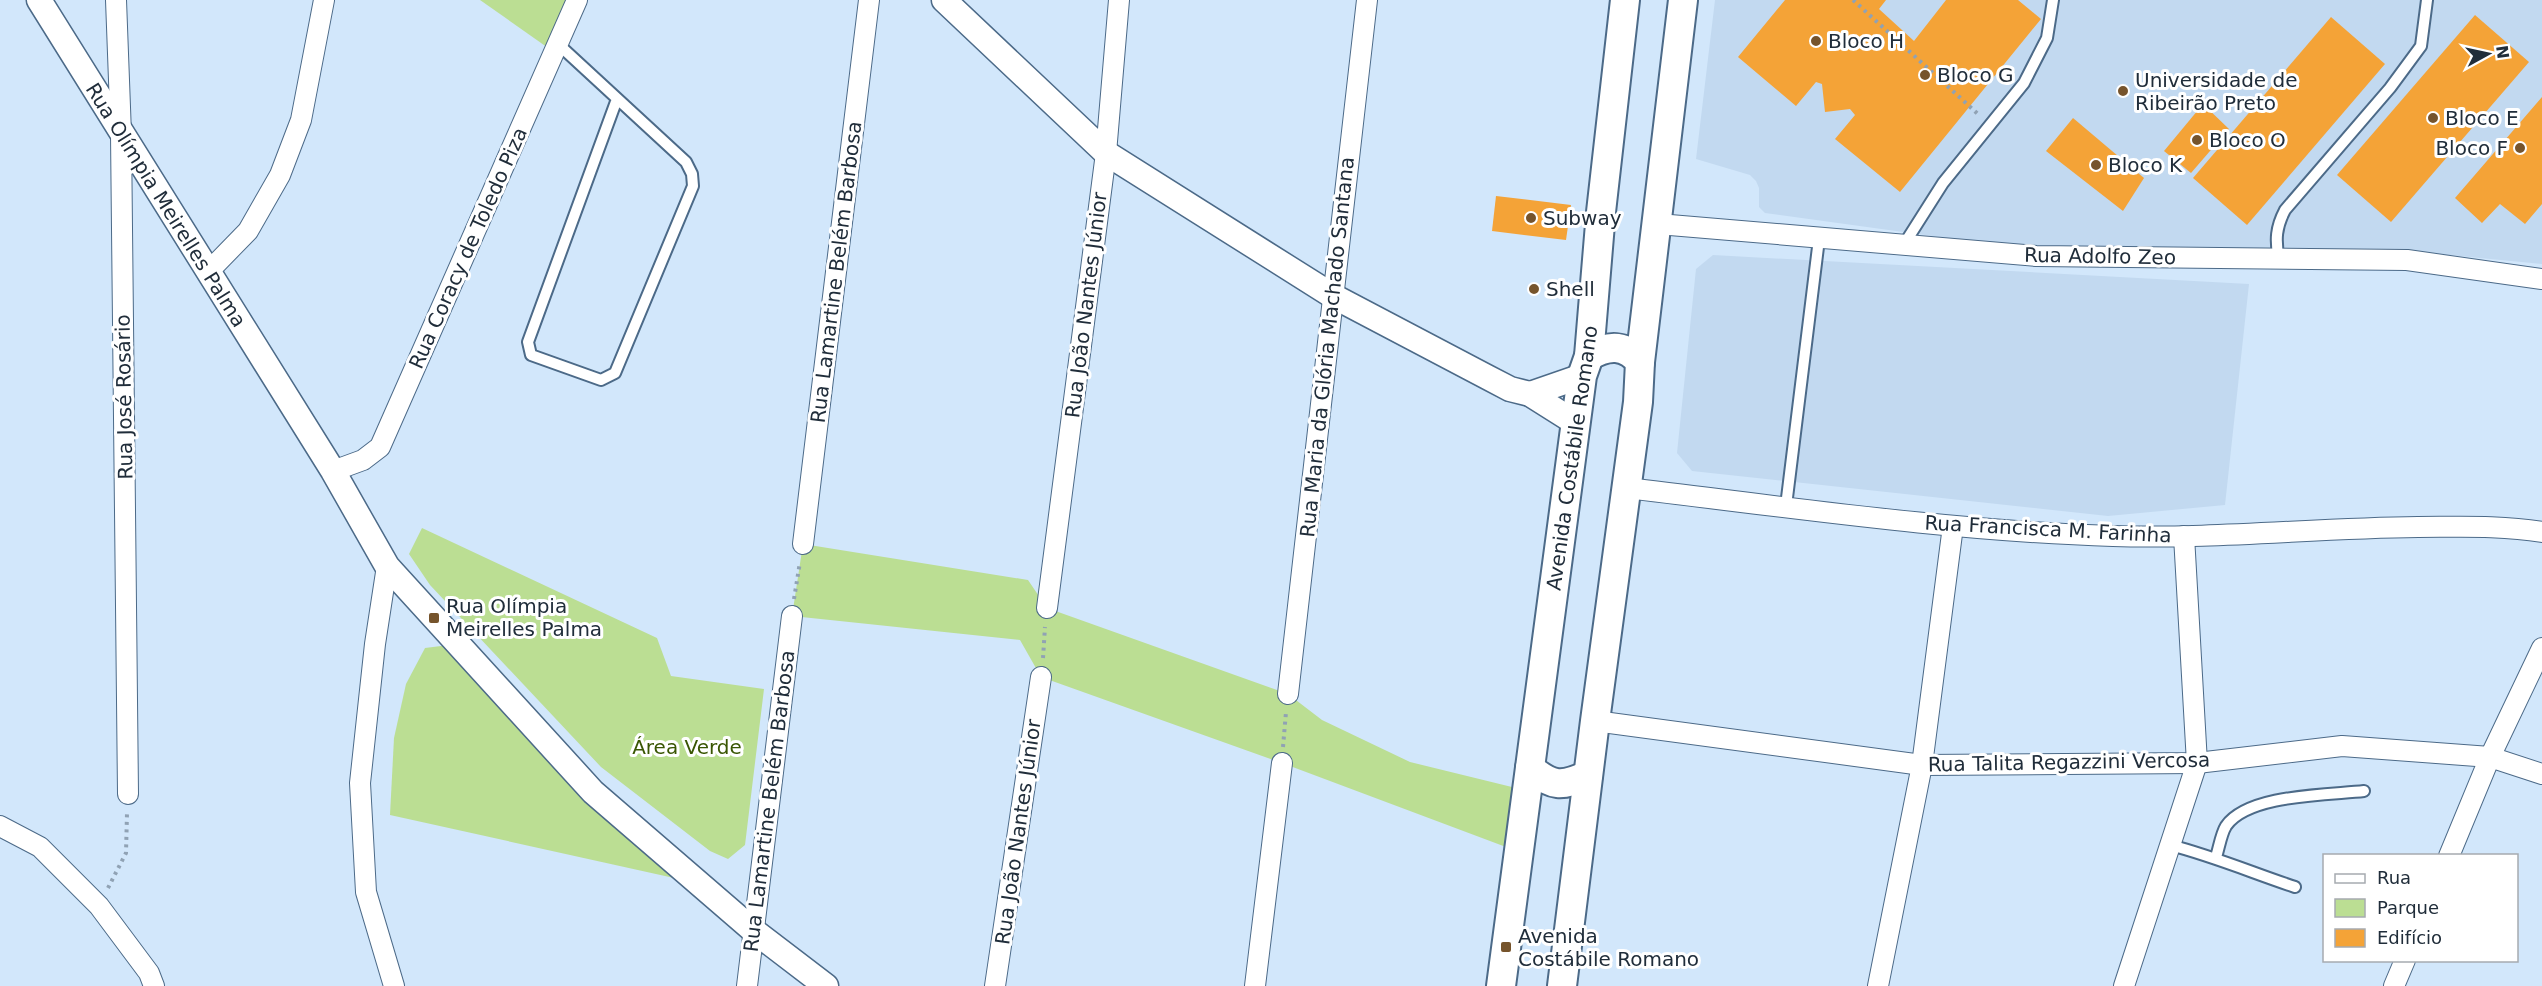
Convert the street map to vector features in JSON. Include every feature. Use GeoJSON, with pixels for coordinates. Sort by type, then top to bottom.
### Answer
{"type":"FeatureCollection","features":[{"type":"Feature","properties":{"kind":"main road","name":"Avenida Costábile Romano"},"geometry":{"type":"LineString","coordinates":[[1501,986],[1585,366],[1625,0]]}},
{"type":"Feature","properties":{"kind":"main road"},"geometry":{"type":"LineString","coordinates":[[1562,986],[1638,402],[1640,362],[1683,0]]}},
{"type":"Feature","properties":{"kind":"main road"},"geometry":{"type":"LineString","coordinates":[[1585,366],[1600,350],[1613,347],[1628,350],[1640,362]]}},
{"type":"Feature","properties":{"kind":"main road"},"geometry":{"type":"LineString","coordinates":[[1530,768],[1552,783],[1568,783],[1588,775]]}},
{"type":"Feature","properties":{"kind":"street","name":"Rua Olímpia Meirelles Palma"},"geometry":{"type":"LineString","coordinates":[[39,0],[333,471],[387,566],[593,792],[754,931],[826,986]]}},
{"type":"Feature","properties":{"kind":"street","name":"Rua José Rosário"},"geometry":{"type":"LineString","coordinates":[[116,0],[121,134],[128,794]]}},
{"type":"Feature","properties":{"kind":"street"},"geometry":{"type":"LineString","coordinates":[[208,272],[248,231],[280,175],[301,120],[324,0]]}},
{"type":"Feature","properties":{"kind":"street","name":"Rua Coracy de Toledo Piza"},"geometry":{"type":"LineString","coordinates":[[333,471],[363,460],[380,447],[577,0]]}},
{"type":"Feature","properties":{"kind":"street","name":"Rua Lamartine Belém Barbosa"},"geometry":{"type":"LineString","coordinates":[[803,544],[869,0]]}},
{"type":"Feature","properties":{"kind":"street"},"geometry":{"type":"LineString","coordinates":[[944,0],[1106,153],[1334,296],[1510,389],[1530,394],[1576,423]]}},
{"type":"Feature","properties":{"kind":"street","name":"Rua João Nantes Júnior"},"geometry":{"type":"LineString","coordinates":[[1047,608],[1106,153],[1119,0]]}},
{"type":"Feature","properties":{"kind":"street","name":"Rua Maria da Glória Machado Santana"},"geometry":{"type":"LineString","coordinates":[[1288,694],[1367,0]]}},
{"type":"Feature","properties":{"kind":"street","name":"Rua Adolfo Zeo"},"geometry":{"type":"LineString","coordinates":[[1658,224],[2036,256],[2407,260],[2542,279]]}},
{"type":"Feature","properties":{"kind":"street"},"geometry":{"type":"LineString","coordinates":[[1530,394],[1585,366]]}},
{"type":"Feature","properties":{"kind":"street","name":"Rua Francisca M. Farinha"},"geometry":{"type":"LineString","coordinates":[[1627,488],[1953,526],[2113,536],[2184,536],[2464,527],[2542,532]]}},
{"type":"Feature","properties":{"kind":"street"},"geometry":{"type":"LineString","coordinates":[[1878,986],[1922,765],[1953,526]]}},
{"type":"Feature","properties":{"kind":"street"},"geometry":{"type":"LineString","coordinates":[[2124,986],[2197,763],[2184,536]]}},
{"type":"Feature","properties":{"kind":"street"},"geometry":{"type":"LineString","coordinates":[[387,566],[375,644],[360,783],[366,892],[394,986]]}},
{"type":"Feature","properties":{"kind":"street","name":"Rua Lamartine Belém Barbosa"},"geometry":{"type":"LineString","coordinates":[[747,986],[792,616]]}},
{"type":"Feature","properties":{"kind":"street"},"geometry":{"type":"LineString","coordinates":[[2449,854],[2490,757],[2542,648]]}},
{"type":"Feature","properties":{"kind":"street","name":"Rua João Nantes Júnior"},"geometry":{"type":"LineString","coordinates":[[996,986],[1041,677]]}},
{"type":"Feature","properties":{"kind":"street","name":"Rua Talita Regazzini Vercosa"},"geometry":{"type":"LineString","coordinates":[[1595,721],[1922,765],[2197,763],[2342,746],[2490,757],[2542,774]]}},
{"type":"Feature","properties":{"kind":"street"},"geometry":{"type":"LineString","coordinates":[[1255,986],[1282,763]]}},
{"type":"Feature","properties":{"kind":"street"},"geometry":{"type":"LineString","coordinates":[[0,826],[40,847],[99,906],[149,973],[154,986]]}},
{"type":"Feature","properties":{"kind":"street"},"geometry":{"type":"LineString","coordinates":[[2394,986],[2404,962]]}},
{"type":"Feature","properties":{"kind":"lane"},"geometry":{"type":"LineString","coordinates":[[1903,246],[1943,183],[2024,83],[2047,39],[2053,0]]}},
{"type":"Feature","properties":{"kind":"lane"},"geometry":{"type":"LineString","coordinates":[[2279,259],[2276,235],[2278,223],[2285,210],[2390,88],[2421,46],[2427,0]]}},
{"type":"Feature","properties":{"kind":"lane"},"geometry":{"type":"LineString","coordinates":[[558,44],[686,162],[692,174],[693,186],[615,374],[601,381],[531,355],[528,342],[617,99]]}},
{"type":"Feature","properties":{"kind":"lane"},"geometry":{"type":"LineString","coordinates":[[1786,506],[1819,239]]}},
{"type":"Feature","properties":{"kind":"lane"},"geometry":{"type":"LineString","coordinates":[[2216,857],[2226,826],[2249,807],[2273,800],[2364,791]]}},
{"type":"Feature","properties":{"kind":"lane"},"geometry":{"type":"LineString","coordinates":[[2170,844],[2216,857],[2250,872],[2295,886]]}},
{"type":"Feature","properties":{"kind":"path"},"geometry":{"type":"LineString","coordinates":[[1854,0],[1991,125]]}},
{"type":"Feature","properties":{"kind":"path"},"geometry":{"type":"LineString","coordinates":[[792,616],[803,544]]}},
{"type":"Feature","properties":{"kind":"path"},"geometry":{"type":"LineString","coordinates":[[1041,677],[1047,608]]}},
{"type":"Feature","properties":{"kind":"path"},"geometry":{"type":"LineString","coordinates":[[1282,763],[1288,694]]}},
{"type":"Feature","properties":{"kind":"path"},"geometry":{"type":"LineString","coordinates":[[99,906],[126,853],[128,794]]}},
{"type":"Feature","properties":{"kind":"shaded area","name":"Universidade de Ribeirão Preto"},"geometry":{"type":"Polygon","coordinates":[[[1715,0],[2542,0],[2542,264],[2408,251],[2012,247],[1765,213],[1759,207],[1759,188],[1750,175],[1696,159],[1715,0]]]}},
{"type":"Feature","properties":{"kind":"shaded area"},"geometry":{"type":"Polygon","coordinates":[[[1713,255],[2249,284],[2225,505],[2108,516],[1692,471],[1677,453],[1696,269],[1713,255]]]}},
{"type":"Feature","properties":{"kind":"green space"},"geometry":{"type":"Polygon","coordinates":[[[480,0],[587,0],[561,57],[480,0]]]}},
{"type":"Feature","properties":{"kind":"green space","name":"Área Verde"},"geometry":{"type":"Polygon","coordinates":[[[422,528],[657,638],[671,676],[764,689],[745,845],[728,859],[710,851],[601,767],[430,585],[409,554],[422,528]]]}},
{"type":"Feature","properties":{"kind":"green space"},"geometry":{"type":"Polygon","coordinates":[[[803,544],[1028,580],[1047,608],[1288,694],[1322,720],[1410,762],[1516,788],[1506,847],[1282,763],[1041,677],[1020,640],[792,616],[803,544]]]}},
{"type":"Feature","properties":{"kind":"green space"},"geometry":{"type":"Polygon","coordinates":[[[457,644],[683,880],[390,815],[394,738],[406,684],[425,648],[457,644]]]}},
{"type":"Feature","properties":{"kind":"building","name":"Bloco G"},"geometry":{"type":"Polygon","coordinates":[[[1785,0],[1886,0],[1879,9],[1914,41],[1946,0],[2018,0],[2041,19],[1900,192],[1835,139],[1855,115],[1850,109],[1825,112],[1822,84],[1816,82],[1796,106],[1738,57],[1785,0]]]}},
{"type":"Feature","properties":{"kind":"building","name":"Bloco E"},"geometry":{"type":"Polygon","coordinates":[[[2475,15],[2529,62],[2391,222],[2337,175],[2475,15]]]}},
{"type":"Feature","properties":{"kind":"building"},"geometry":{"type":"Polygon","coordinates":[[[2331,17],[2385,64],[2247,225],[2193,178],[2331,17]]]}},
{"type":"Feature","properties":{"kind":"building","name":"Bloco F"},"geometry":{"type":"Polygon","coordinates":[[[2542,97],[2542,204],[2525,224],[2500,204],[2482,223],[2455,198],[2542,97]]]}},
{"type":"Feature","properties":{"kind":"building","name":"Bloco O"},"geometry":{"type":"Polygon","coordinates":[[[2203,104],[2229,129],[2191,173],[2164,151],[2203,104]]]}},
{"type":"Feature","properties":{"kind":"building","name":"Bloco K"},"geometry":{"type":"Polygon","coordinates":[[[2073,118],[2144,178],[2123,211],[2046,151],[2073,118]]]}},
{"type":"Feature","properties":{"kind":"building","name":"Subway"},"geometry":{"type":"Polygon","coordinates":[[[1496,196],[1571,205],[1566,240],[1492,231],[1496,196]]]}},
{"type":"Feature","properties":{"kind":"place","name":"Bloco H"},"geometry":{"type":"Point","coordinates":[1816,41]}},
{"type":"Feature","properties":{"kind":"place","name":"Bloco G"},"geometry":{"type":"Point","coordinates":[1925,75]}},
{"type":"Feature","properties":{"kind":"place","name":"Universidade de Ribeirão Preto"},"geometry":{"type":"Point","coordinates":[2123,91]}},
{"type":"Feature","properties":{"kind":"place","name":"Bloco E"},"geometry":{"type":"Point","coordinates":[2433,118]}},
{"type":"Feature","properties":{"kind":"place","name":"Bloco O"},"geometry":{"type":"Point","coordinates":[2197,140]}},
{"type":"Feature","properties":{"kind":"place","name":"Bloco F"},"geometry":{"type":"Point","coordinates":[2520,148]}},
{"type":"Feature","properties":{"kind":"place","name":"Bloco K"},"geometry":{"type":"Point","coordinates":[2096,165]}},
{"type":"Feature","properties":{"kind":"place","name":"Subway"},"geometry":{"type":"Point","coordinates":[1531,218]}},
{"type":"Feature","properties":{"kind":"place","name":"Shell"},"geometry":{"type":"Point","coordinates":[1534,289]}},
{"type":"Feature","properties":{"kind":"place","name":"Rua Olímpia Meirelles Palma"},"geometry":{"type":"Point","coordinates":[434,618]}},
{"type":"Feature","properties":{"kind":"place","name":"Avenida Costábile Romano"},"geometry":{"type":"Point","coordinates":[1506,947]}}]}
